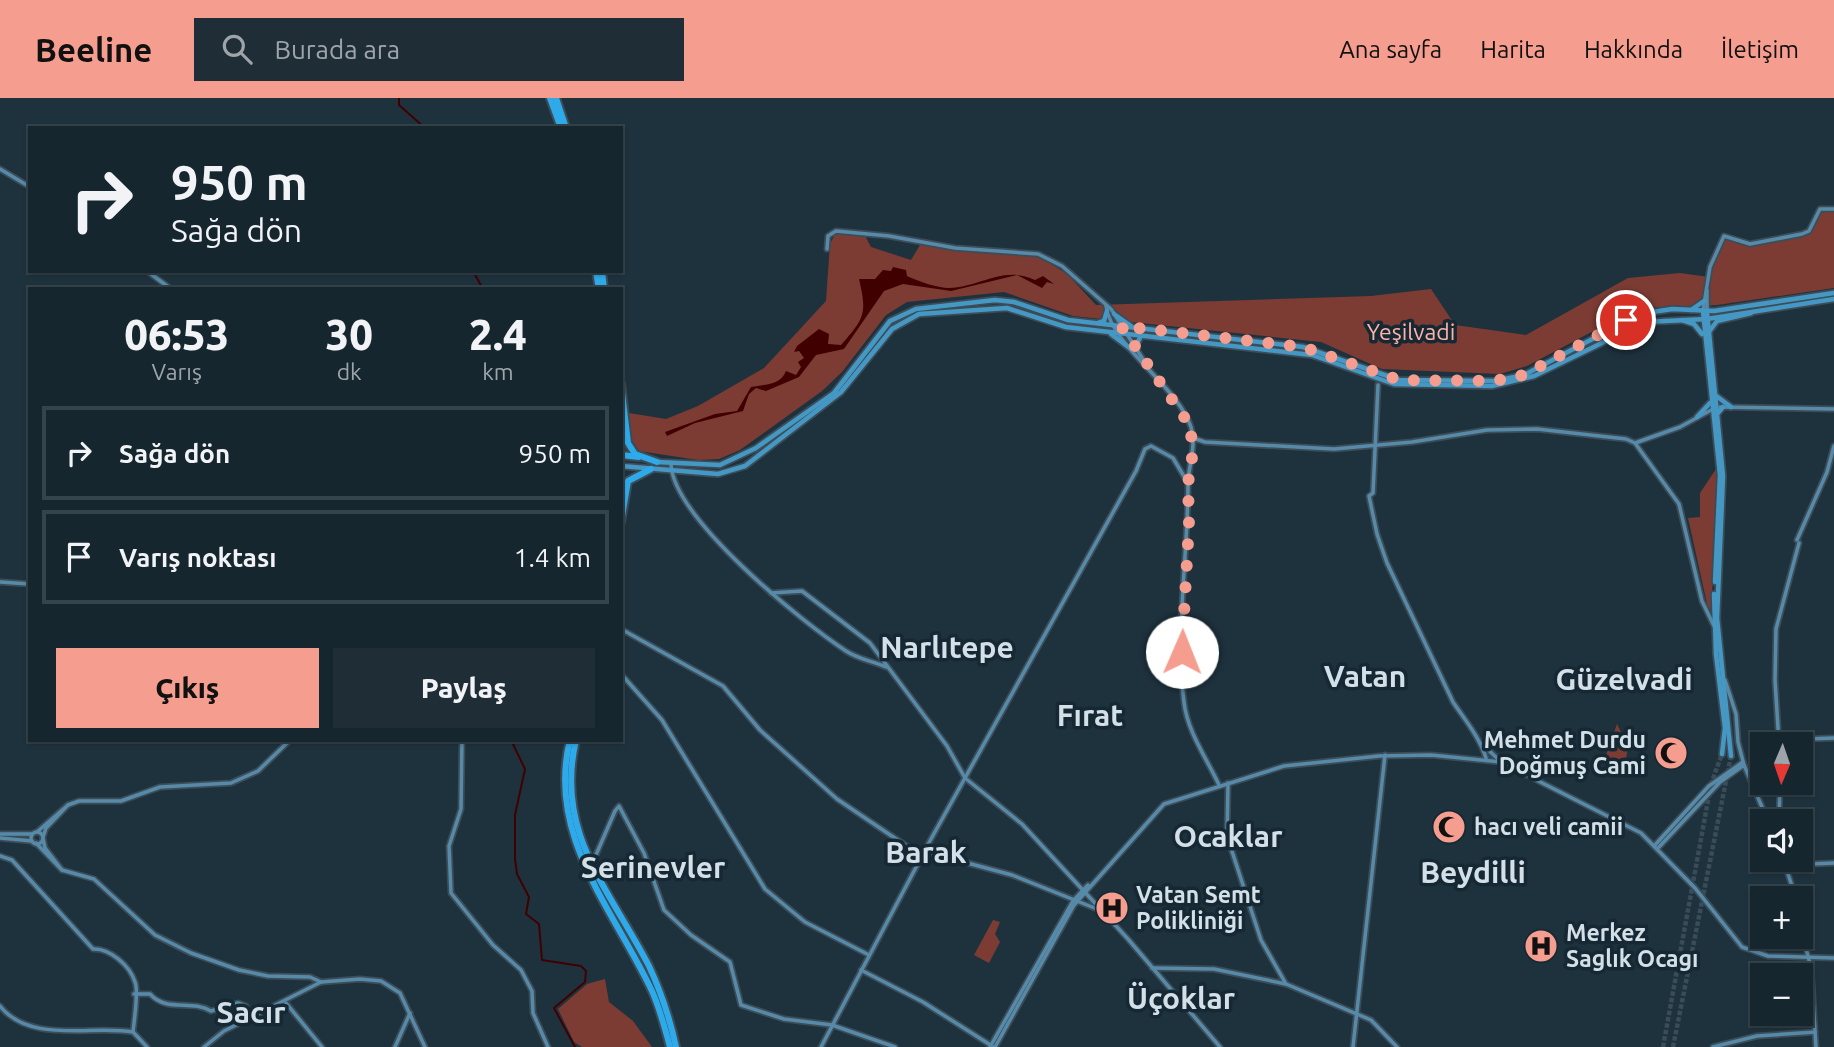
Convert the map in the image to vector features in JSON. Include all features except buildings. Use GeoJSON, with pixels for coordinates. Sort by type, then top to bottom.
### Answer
{"type":"FeatureCollection","features":[{"type":"Feature","properties":{"kind":"highway"},"geometry":{"type":"LineString","coordinates":[[550,98],[563,126]]}},
{"type":"Feature","properties":{"kind":"highway"},"geometry":{"type":"LineString","coordinates":[[556,98],[563,126]]}},
{"type":"Feature","properties":{"kind":"highway"},"geometry":{"type":"LineString","coordinates":[[623,401],[628,443],[641,458]]}},
{"type":"Feature","properties":{"kind":"highway"},"geometry":{"type":"LineString","coordinates":[[623,455],[657,463]]}},
{"type":"Feature","properties":{"kind":"highway"},"geometry":{"type":"LineString","coordinates":[[623,510],[628,481],[651,469]]}},
{"type":"Feature","properties":{"kind":"highway"},"geometry":{"type":"LineString","coordinates":[[570,742],[564,787],[570,826],[601,899],[653,994],[673,1047]]}},
{"type":"Feature","properties":{"kind":"highway"},"geometry":{"type":"LineString","coordinates":[[576,742],[570,769],[570,802],[575,825],[592,865],[650,968],[669,1016],[673,1047]]}},
{"type":"Feature","properties":{"kind":"main road"},"geometry":{"type":"LineString","coordinates":[[657,463],[720,465],[756,448],[834,393],[890,321],[916,309],[995,300],[1029,306],[1068,320],[1094,324],[1303,347],[1399,380],[1494,381],[1524,375],[1640,314],[1655,310],[1705,311],[1834,293]]}},
{"type":"Feature","properties":{"kind":"main road"},"geometry":{"type":"LineString","coordinates":[[623,466],[718,474],[745,466],[841,393],[892,329],[919,314],[1007,308],[1066,327],[1312,355],[1394,384],[1492,386],[1534,376],[1629,327],[1671,318],[1705,319],[1834,299]]}},
{"type":"Feature","properties":{"kind":"main road"},"geometry":{"type":"LineString","coordinates":[[1689,310],[1704,301]]}},
{"type":"Feature","properties":{"kind":"main road"},"geometry":{"type":"LineString","coordinates":[[1094,324],[1104,321],[1107,309]]}},
{"type":"Feature","properties":{"kind":"main road"},"geometry":{"type":"LineString","coordinates":[[1706,336],[1717,321],[1745,316],[1756,310]]}},
{"type":"Feature","properties":{"kind":"main road"},"geometry":{"type":"LineString","coordinates":[[1705,311],[1711,398],[1716,415],[1723,476],[1717,618],[1731,756]]}},
{"type":"Feature","properties":{"kind":"main road"},"geometry":{"type":"LineString","coordinates":[[1114,314],[1135,328]]}},
{"type":"Feature","properties":{"kind":"main road"},"geometry":{"type":"LineString","coordinates":[[1671,318],[1694,324],[1706,336],[1713,391],[1720,502],[1710,616],[1714,626],[1724,717],[1722,754]]}},
{"type":"Feature","properties":{"kind":"main road"},"geometry":{"type":"LineString","coordinates":[[1107,333],[1133,348],[1142,336]]}},
{"type":"Feature","properties":{"kind":"main road"},"geometry":{"type":"LineString","coordinates":[[1713,391],[1717,398],[1731,407]]}},
{"type":"Feature","properties":{"kind":"main road"},"geometry":{"type":"LineString","coordinates":[[1697,417],[1709,408],[1711,398]]}},
{"type":"Feature","properties":{"kind":"main road"},"geometry":{"type":"LineString","coordinates":[[1716,415],[1723,407]]}},
{"type":"Feature","properties":{"kind":"main road"},"geometry":{"type":"LineString","coordinates":[[1697,417],[1710,417],[1714,422]]}},
{"type":"Feature","properties":{"kind":"street"},"geometry":{"type":"LineString","coordinates":[[0,169],[28,186]]}},
{"type":"Feature","properties":{"kind":"street"},"geometry":{"type":"LineString","coordinates":[[1705,311],[1706,285],[1715,250],[1724,236],[1750,244],[1802,234],[1809,231],[1819,209],[1834,209]]}},
{"type":"Feature","properties":{"kind":"street"},"geometry":{"type":"LineString","coordinates":[[827,249],[828,236],[836,231],[889,236],[955,248],[1038,254],[1062,266],[1114,314],[1118,326]]}},
{"type":"Feature","properties":{"kind":"street"},"geometry":{"type":"LineString","coordinates":[[150,273],[168,287]]}},
{"type":"Feature","properties":{"kind":"street"},"geometry":{"type":"LineString","coordinates":[[1705,311],[1706,285]]}},
{"type":"Feature","properties":{"kind":"street"},"geometry":{"type":"LineString","coordinates":[[1107,309],[1185,416],[1193,438],[1188,483],[1189,524],[1182,633],[1184,703],[1219,785]]}},
{"type":"Feature","properties":{"kind":"street"},"geometry":{"type":"LineString","coordinates":[[1378,385],[1373,493],[1369,500],[1379,541],[1465,725],[1501,762],[1563,796],[1614,817],[1656,847],[1696,889],[1742,947],[1768,956],[1834,958]]}},
{"type":"Feature","properties":{"kind":"street"},"geometry":{"type":"LineString","coordinates":[[1635,443],[1723,407],[1834,409]]}},
{"type":"Feature","properties":{"kind":"street"},"geometry":{"type":"LineString","coordinates":[[1193,438],[1205,442],[1300,448],[1374,446],[1487,430],[1538,429],[1611,436],[1635,443],[1679,504],[1710,616]]}},
{"type":"Feature","properties":{"kind":"street"},"geometry":{"type":"LineString","coordinates":[[821,1047],[965,778],[1136,471],[1145,449],[1151,446],[1169,453],[1188,483]]}},
{"type":"Feature","properties":{"kind":"street"},"geometry":{"type":"LineString","coordinates":[[1778,732],[1775,685],[1776,629],[1798,541],[1827,472],[1834,446]]}},
{"type":"Feature","properties":{"kind":"street"},"geometry":{"type":"LineString","coordinates":[[671,464],[671,471],[702,522],[741,568],[847,652],[887,668]]}},
{"type":"Feature","properties":{"kind":"street"},"geometry":{"type":"LineString","coordinates":[[0,582],[28,584]]}},
{"type":"Feature","properties":{"kind":"street"},"geometry":{"type":"LineString","coordinates":[[771,593],[790,590],[808,595],[870,643],[947,746],[965,778],[1022,824],[1153,968],[1220,1047]]}},
{"type":"Feature","properties":{"kind":"street"},"geometry":{"type":"LineString","coordinates":[[623,630],[723,686],[760,730],[837,799],[908,847],[1012,875],[1102,911]]}},
{"type":"Feature","properties":{"kind":"street"},"geometry":{"type":"LineString","coordinates":[[1723,674],[1737,714],[1743,764],[1763,809]]}},
{"type":"Feature","properties":{"kind":"street"},"geometry":{"type":"LineString","coordinates":[[623,676],[662,720],[765,889],[805,922],[869,955]]}},
{"type":"Feature","properties":{"kind":"street"},"geometry":{"type":"LineString","coordinates":[[1813,740],[1834,738]]}},
{"type":"Feature","properties":{"kind":"street"},"geometry":{"type":"LineString","coordinates":[[0,836],[35,832],[68,805],[79,801],[121,801],[160,787],[231,783],[258,771],[288,742]]}},
{"type":"Feature","properties":{"kind":"street"},"geometry":{"type":"LineString","coordinates":[[462,742],[461,810],[449,846],[452,893],[493,945],[521,970],[532,992],[538,1028],[548,1047]]}},
{"type":"Feature","properties":{"kind":"street"},"geometry":{"type":"LineString","coordinates":[[1480,743],[1486,758]]}},
{"type":"Feature","properties":{"kind":"street"},"geometry":{"type":"LineString","coordinates":[[861,970],[912,996],[992,1047],[1075,901],[1164,804],[1284,766],[1385,755],[1486,758],[1501,762]]}},
{"type":"Feature","properties":{"kind":"street"},"geometry":{"type":"LineString","coordinates":[[1353,1047],[1385,755]]}},
{"type":"Feature","properties":{"kind":"street"},"geometry":{"type":"LineString","coordinates":[[1656,847],[1720,782],[1743,764]]}},
{"type":"Feature","properties":{"kind":"street"},"geometry":{"type":"LineString","coordinates":[[1228,783],[1227,836],[1261,940],[1286,984]]}},
{"type":"Feature","properties":{"kind":"street"},"geometry":{"type":"LineString","coordinates":[[0,836],[34,842],[43,838],[68,805]]}},
{"type":"Feature","properties":{"kind":"street"},"geometry":{"type":"LineString","coordinates":[[592,865],[619,807],[644,853],[664,910],[691,934],[730,962],[741,1005],[784,1019],[832,1025],[895,1047]]}},
{"type":"Feature","properties":{"kind":"street"},"geometry":{"type":"LineString","coordinates":[[35,832],[43,838],[45,848],[62,870]]}},
{"type":"Feature","properties":{"kind":"street"},"geometry":{"type":"LineString","coordinates":[[34,842],[35,832]]}},
{"type":"Feature","properties":{"kind":"street"},"geometry":{"type":"LineString","coordinates":[[34,842],[62,870],[94,879],[155,935],[170,944],[239,970],[268,976],[310,977],[321,982]]}},
{"type":"Feature","properties":{"kind":"street"},"geometry":{"type":"LineString","coordinates":[[0,856],[12,860],[93,949],[102,948],[124,965],[135,980],[133,1032],[147,1047]]}},
{"type":"Feature","properties":{"kind":"street"},"geometry":{"type":"LineString","coordinates":[[1813,864],[1834,863]]}},
{"type":"Feature","properties":{"kind":"street"},"geometry":{"type":"LineString","coordinates":[[1807,949],[1816,1047]]}},
{"type":"Feature","properties":{"kind":"street"},"geometry":{"type":"LineString","coordinates":[[1153,968],[1214,969],[1286,984],[1378,1024],[1397,1047]]}},
{"type":"Feature","properties":{"kind":"street"},"geometry":{"type":"LineString","coordinates":[[310,977],[310,988]]}},
{"type":"Feature","properties":{"kind":"street"},"geometry":{"type":"LineString","coordinates":[[204,1047],[224,1031],[321,982],[350,979],[381,981],[400,993],[425,1047]]}},
{"type":"Feature","properties":{"kind":"street"},"geometry":{"type":"LineString","coordinates":[[134,994],[150,994],[156,1000],[175,1006],[202,1005],[211,1011],[238,1003],[246,1006],[252,1018]]}},
{"type":"Feature","properties":{"kind":"street"},"geometry":{"type":"LineString","coordinates":[[285,1002],[322,1047]]}},
{"type":"Feature","properties":{"kind":"street"},"geometry":{"type":"LineString","coordinates":[[0,1006],[10,1017],[62,1032],[133,1032]]}},
{"type":"Feature","properties":{"kind":"street"},"geometry":{"type":"LineString","coordinates":[[395,1047],[410,1013]]}},
{"type":"Feature","properties":{"kind":"street"},"geometry":{"type":"LineString","coordinates":[[1713,1047],[1757,1037],[1815,1032]]}},
{"type":"Feature","properties":{"kind":"green space","name":"Yeşilvadi"},"geometry":{"type":"Polygon","coordinates":[[[1820,211],[1834,212],[1834,288],[1717,305],[1637,308],[1527,366],[1500,374],[1382,369],[1321,342],[1073,316],[1004,292],[907,302],[886,315],[842,372],[822,391],[740,450],[719,459],[698,460],[639,451],[630,437],[629,413],[666,419],[698,406],[764,368],[826,301],[830,244],[836,232],[865,236],[871,247],[911,260],[920,245],[1035,254],[1067,274],[1096,305],[1371,296],[1431,289],[1455,325],[1526,335],[1628,278],[1680,273],[1709,277],[1715,255],[1724,239],[1746,246],[1810,234],[1820,211]]]}},
{"type":"Feature","properties":{"kind":"green space"},"geometry":{"type":"Polygon","coordinates":[[[1716,469],[1717,528],[1710,617],[1688,518],[1700,517],[1700,493],[1716,469]]]}},
{"type":"Feature","properties":{"kind":"green space"},"geometry":{"type":"Polygon","coordinates":[[[1617,724],[1628,747],[1624,771],[1606,755],[1617,724]]]}},
{"type":"Feature","properties":{"kind":"green space"},"geometry":{"type":"Polygon","coordinates":[[[993,920],[1000,922],[995,934],[1000,942],[989,963],[974,955],[993,920]]]}},
{"type":"Feature","properties":{"kind":"green space"},"geometry":{"type":"Polygon","coordinates":[[[605,979],[609,1002],[633,1021],[652,1047],[582,1047],[574,1042],[558,1009],[587,984],[605,979]]]}},
{"type":"Feature","properties":{"kind":"shaded area"},"geometry":{"type":"Polygon","coordinates":[[[893,267],[906,270],[907,276],[911,278],[944,288],[1016,275],[951,291],[903,284],[884,291],[844,349],[816,355],[799,377],[766,391],[756,388],[749,394],[743,411],[695,423],[667,436],[665,432],[715,414],[737,411],[751,387],[776,382],[786,371],[796,375],[801,367],[798,362],[804,358],[799,351],[794,352],[797,346],[819,329],[829,334],[828,344],[841,345],[862,315],[863,300],[859,279],[875,279],[883,270],[891,271],[893,267]]]}},
{"type":"Feature","properties":{"kind":"shaded area"},"geometry":{"type":"Polygon","coordinates":[[[1018,275],[1035,280],[1043,276],[1054,284],[1047,282],[1042,288],[1018,275]]]}},
{"type":"Feature","properties":{"kind":"waterway"},"geometry":{"type":"LineString","coordinates":[[399,98],[399,105],[423,126]]}},
{"type":"Feature","properties":{"kind":"waterway"},"geometry":{"type":"LineString","coordinates":[[474,273],[482,287]]}},
{"type":"Feature","properties":{"kind":"waterway"},"geometry":{"type":"LineString","coordinates":[[512,742],[525,769],[515,815],[515,859],[517,874],[529,897],[526,914],[539,924],[542,960],[581,966],[586,971],[585,982],[554,1008],[575,1047]]}},
{"type":"Feature","properties":{"kind":"tunnel"},"geometry":{"type":"LineString","coordinates":[[1663,1047],[1711,784],[1722,754]]}},
{"type":"Feature","properties":{"kind":"tunnel"},"geometry":{"type":"LineString","coordinates":[[1673,1047],[1731,756]]}},
{"type":"Feature","properties":{"kind":"place","name":"Mehmet Durdu Doğmuş Cami"},"geometry":{"type":"Point","coordinates":[1671,753]}},
{"type":"Feature","properties":{"kind":"place","name":"hacı veli camii"},"geometry":{"type":"Point","coordinates":[1449,827]}},
{"type":"Feature","properties":{"kind":"place","name":"Vatan Semt Polikliniği"},"geometry":{"type":"Point","coordinates":[1112,908]}},
{"type":"Feature","properties":{"kind":"place","name":"Merkez Saglık Ocagı"},"geometry":{"type":"Point","coordinates":[1541,946]}},
{"type":"Feature","properties":{"kind":"district","name":"Narlıtepe"},"geometry":{"type":"Point","coordinates":[947,648]}},
{"type":"Feature","properties":{"kind":"district","name":"Vatan"},"geometry":{"type":"Point","coordinates":[1365,677]}},
{"type":"Feature","properties":{"kind":"district","name":"Güzelvadi"},"geometry":{"type":"Point","coordinates":[1624,680]}},
{"type":"Feature","properties":{"kind":"district","name":"Fırat"},"geometry":{"type":"Point","coordinates":[1090,716]}},
{"type":"Feature","properties":{"kind":"district","name":"Ocaklar"},"geometry":{"type":"Point","coordinates":[1228,837]}},
{"type":"Feature","properties":{"kind":"district","name":"Barak"},"geometry":{"type":"Point","coordinates":[926,853]}},
{"type":"Feature","properties":{"kind":"district","name":"Serinevler"},"geometry":{"type":"Point","coordinates":[653,868]}},
{"type":"Feature","properties":{"kind":"district","name":"Beydilli"},"geometry":{"type":"Point","coordinates":[1473,873]}},
{"type":"Feature","properties":{"kind":"district","name":"Üçoklar"},"geometry":{"type":"Point","coordinates":[1181,999]}},
{"type":"Feature","properties":{"kind":"district","name":"Sacır"},"geometry":{"type":"Point","coordinates":[251,1013]}},
{"type":"Feature","properties":{"kind":"route"},"geometry":{"type":"LineString","coordinates":[[1182,652],[1189,524],[1188,483],[1193,438],[1191,427],[1121,326],[1303,347],[1368,372],[1399,380],[1504,381],[1524,375],[1626,320]]}}]}
